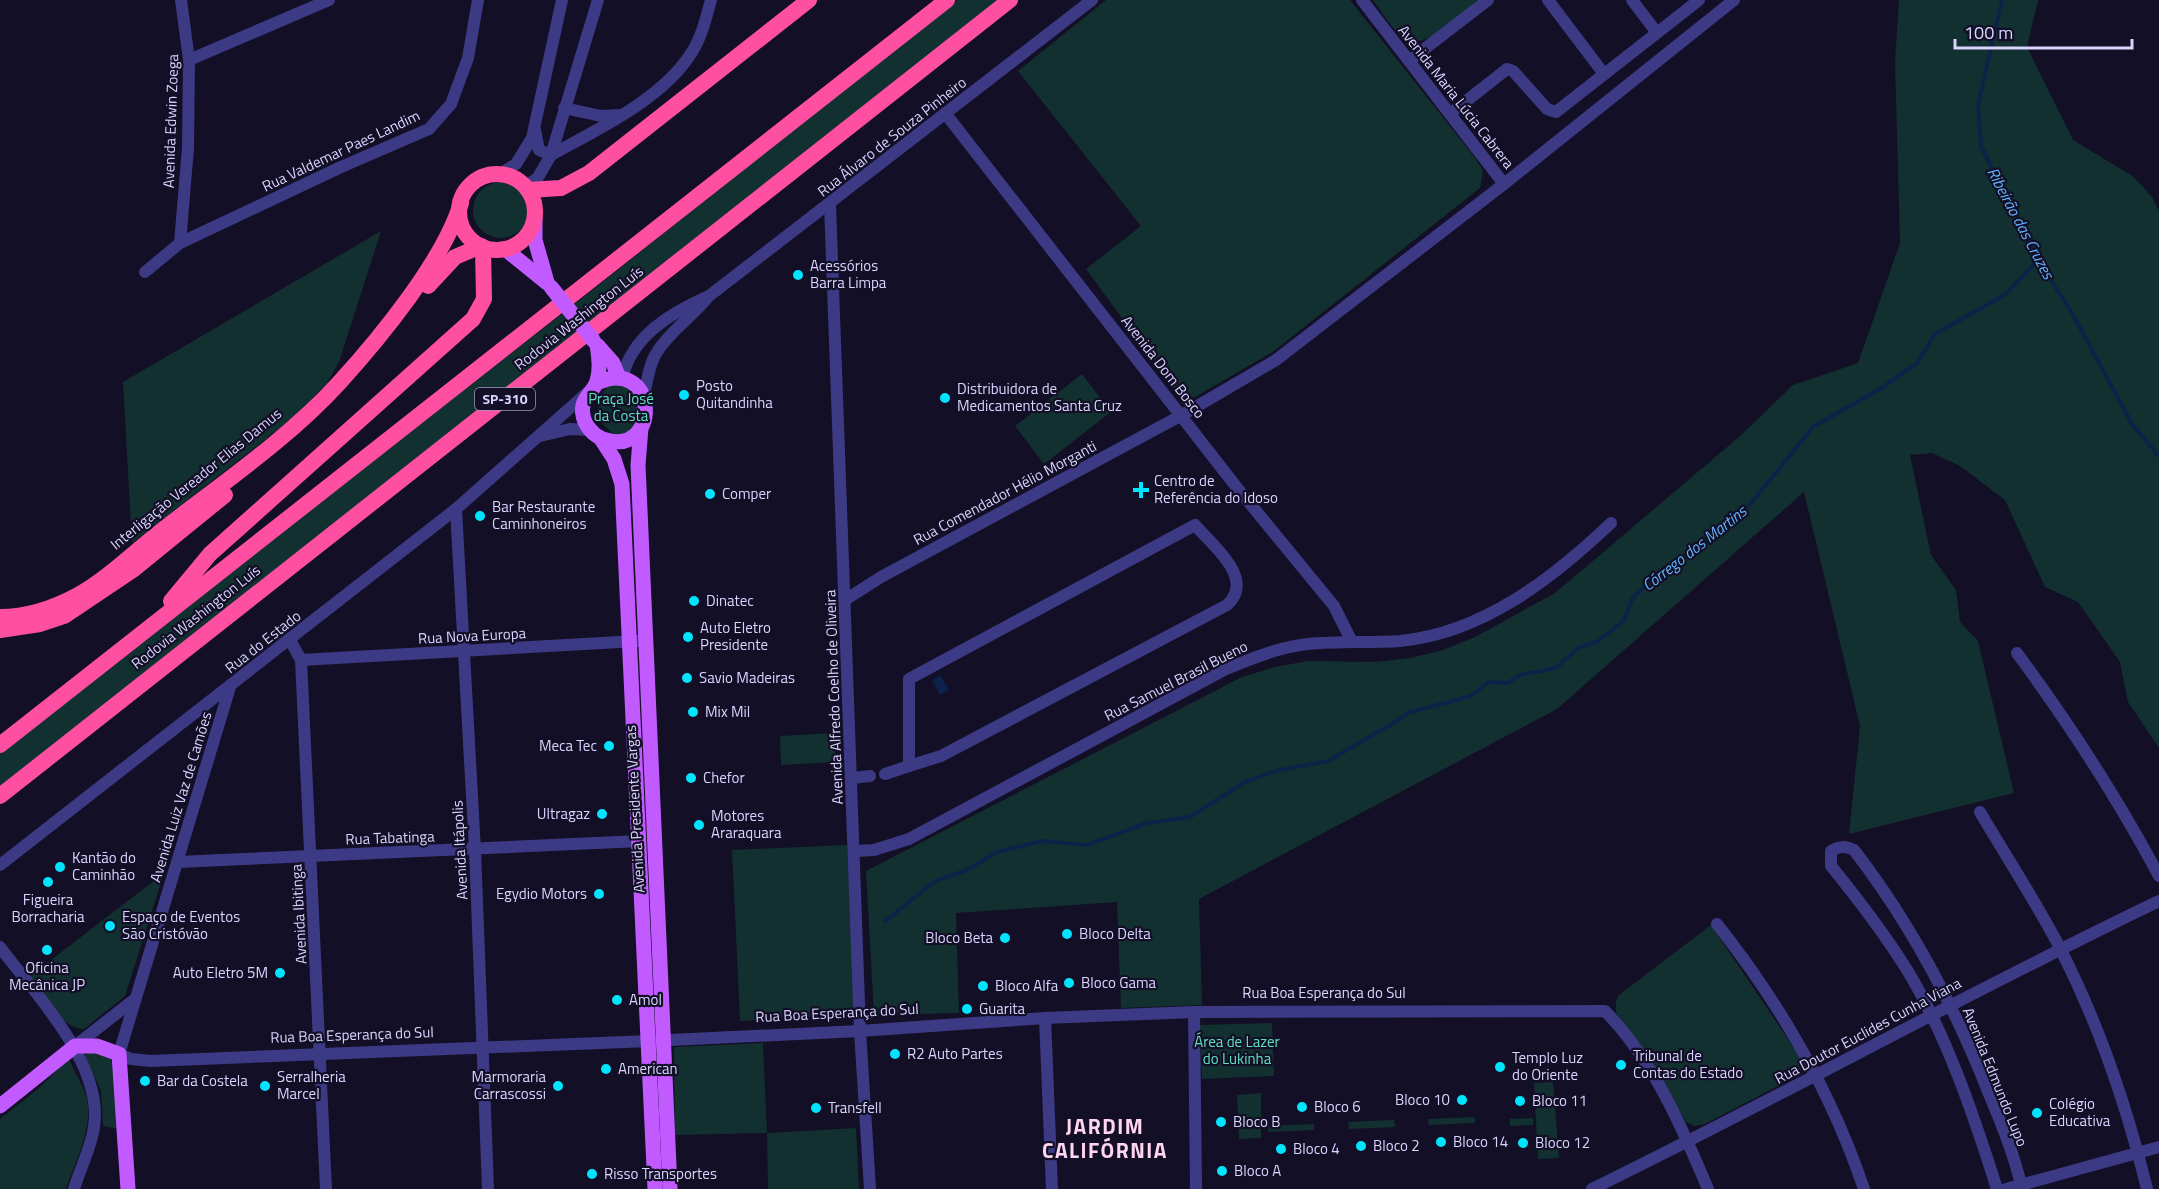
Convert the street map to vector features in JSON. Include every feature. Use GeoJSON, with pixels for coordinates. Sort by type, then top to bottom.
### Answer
{"type":"FeatureCollection","features":[{"type":"Feature","properties":{"kind":"highway"},"geometry":{"type":"LineString","coordinates":[[527,188],[535,208],[535,218],[532,227],[521,241],[505,249],[482,247],[470,239],[463,228],[460,216],[461,203],[466,191],[475,181],[500,174],[509,176],[527,188],[561,188],[590,173],[809,0]]}},
{"type":"Feature","properties":{"kind":"highway","name":"Rodovia Washington Luís"},"geometry":{"type":"LineString","coordinates":[[0,745],[947,0]]}},
{"type":"Feature","properties":{"kind":"highway","name":"Rodovia Washington Luís"},"geometry":{"type":"LineString","coordinates":[[0,796],[1010,0]]}},
{"type":"Feature","properties":{"kind":"highway","name":"Interligação Vereador Elias Damus"},"geometry":{"type":"LineString","coordinates":[[0,616],[32,614],[81,593],[267,448],[339,383],[400,308],[438,255],[454,225],[461,203]]}},
{"type":"Feature","properties":{"kind":"highway"},"geometry":{"type":"LineString","coordinates":[[150,626],[210,554],[473,319],[484,298],[482,247]]}},
{"type":"Feature","properties":{"kind":"highway","name":"Interligação Vereador Elias Damus"},"geometry":{"type":"LineString","coordinates":[[0,630],[40,624],[64,616],[134,569],[302,433],[364,371],[441,270],[455,257],[482,247]]}},
{"type":"Feature","properties":{"kind":"main road"},"geometry":{"type":"LineString","coordinates":[[535,218],[534,240],[549,285]]}},
{"type":"Feature","properties":{"kind":"main road"},"geometry":{"type":"LineString","coordinates":[[505,249],[549,285],[613,363],[620,378]]}},
{"type":"Feature","properties":{"kind":"main road"},"geometry":{"type":"LineString","coordinates":[[593,387],[620,378],[631,382],[644,396],[646,418],[641,428],[623,441],[596,434],[583,411],[593,387],[600,358],[595,342]]}},
{"type":"Feature","properties":{"kind":"main road","name":"Avenida Presidente Vargas"},"geometry":{"type":"LineString","coordinates":[[641,428],[638,465],[640,841],[670,1189]]}},
{"type":"Feature","properties":{"kind":"main road","name":"Avenida Presidente Vargas"},"geometry":{"type":"LineString","coordinates":[[596,434],[614,459],[622,484],[638,641],[657,1040],[655,1189]]}},
{"type":"Feature","properties":{"kind":"main road"},"geometry":{"type":"LineString","coordinates":[[0,1106],[75,1046]]}},
{"type":"Feature","properties":{"kind":"main road","name":"Rua Boa Esperança do Sul"},"geometry":{"type":"LineString","coordinates":[[75,1046],[98,1046],[119,1054]]}},
{"type":"Feature","properties":{"kind":"main road"},"geometry":{"type":"LineString","coordinates":[[119,1054],[128,1189]]}},
{"type":"Feature","properties":{"kind":"street","name":"Avenida Edwin Zoega"},"geometry":{"type":"LineString","coordinates":[[180,243],[188,148],[189,60],[182,0]]}},
{"type":"Feature","properties":{"kind":"street"},"geometry":{"type":"LineString","coordinates":[[189,60],[329,0]]}},
{"type":"Feature","properties":{"kind":"street","name":"Rua Valdemar Paes Landim"},"geometry":{"type":"LineString","coordinates":[[145,272],[180,243],[341,167],[429,129],[451,104],[468,58],[478,0]]}},
{"type":"Feature","properties":{"kind":"street"},"geometry":{"type":"LineString","coordinates":[[500,174],[516,164],[524,155],[535,130],[562,0]]}},
{"type":"Feature","properties":{"kind":"street"},"geometry":{"type":"LineString","coordinates":[[527,188],[537,179],[551,155],[598,0]]}},
{"type":"Feature","properties":{"kind":"street"},"geometry":{"type":"LineString","coordinates":[[551,155],[622,115],[674,76],[702,32],[711,0]]}},
{"type":"Feature","properties":{"kind":"street","name":"Rua Álvaro de Souza Pinheiro"},"geometry":{"type":"LineString","coordinates":[[644,396],[656,353],[669,337],[692,317],[709,296],[1092,0]]}},
{"type":"Feature","properties":{"kind":"street","name":"Avenida Maria Lúcia Cabrera"},"geometry":{"type":"LineString","coordinates":[[1362,0],[1504,184]]}},
{"type":"Feature","properties":{"kind":"street"},"geometry":{"type":"LineString","coordinates":[[1410,60],[1488,0]]}},
{"type":"Feature","properties":{"kind":"street"},"geometry":{"type":"LineString","coordinates":[[1548,0],[1604,74]]}},
{"type":"Feature","properties":{"kind":"street"},"geometry":{"type":"LineString","coordinates":[[1632,0],[1657,33]]}},
{"type":"Feature","properties":{"kind":"street"},"geometry":{"type":"LineString","coordinates":[[1450,112],[1507,69],[1513,71],[1552,112],[1556,112],[1699,0]]}},
{"type":"Feature","properties":{"kind":"street","name":"Rua Comendador Hélio Morganti"},"geometry":{"type":"LineString","coordinates":[[845,600],[881,577],[1182,415],[1276,360],[1504,184],[1734,0]]}},
{"type":"Feature","properties":{"kind":"street"},"geometry":{"type":"LineString","coordinates":[[564,108],[602,116],[622,115]]}},
{"type":"Feature","properties":{"kind":"street","name":"Avenida Dom Bosco"},"geometry":{"type":"LineString","coordinates":[[945,113],[1238,489],[1334,606],[1352,642]]}},
{"type":"Feature","properties":{"kind":"street"},"geometry":{"type":"LineString","coordinates":[[535,130],[539,150],[551,155]]}},
{"type":"Feature","properties":{"kind":"street","name":"Avenida Alfredo Coelho de Oliveira"},"geometry":{"type":"LineString","coordinates":[[830,204],[860,1031],[870,1189]]}},
{"type":"Feature","properties":{"kind":"street","name":"Rua Álvaro de Souza Pinheiro"},"geometry":{"type":"LineString","coordinates":[[620,378],[631,353],[650,332],[681,308],[709,296]]}},
{"type":"Feature","properties":{"kind":"street","name":"Rua do Estado"},"geometry":{"type":"LineString","coordinates":[[0,865],[456,509],[593,387]]}},
{"type":"Feature","properties":{"kind":"street","name":"Rua do Estado"},"geometry":{"type":"LineString","coordinates":[[539,436],[570,429],[596,434]]}},
{"type":"Feature","properties":{"kind":"street","name":"Avenida Itápolis"},"geometry":{"type":"LineString","coordinates":[[456,509],[475,850],[488,1189]]}},
{"type":"Feature","properties":{"kind":"street","name":"Rua Samuel Brasil Bueno"},"geometry":{"type":"LineString","coordinates":[[855,851],[874,850],[909,838],[1226,669],[1266,653],[1307,644],[1401,640],[1462,625],[1521,597],[1577,555],[1611,523]]}},
{"type":"Feature","properties":{"kind":"street"},"geometry":{"type":"LineString","coordinates":[[885,774],[941,756],[1227,605],[1237,593],[1238,585],[1234,571],[1195,525],[909,679],[909,766]]}},
{"type":"Feature","properties":{"kind":"street","name":"Avenida Ibitinga"},"geometry":{"type":"LineString","coordinates":[[290,640],[301,660],[326,1189]]}},
{"type":"Feature","properties":{"kind":"street","name":"Rua Nova Europa"},"geometry":{"type":"LineString","coordinates":[[301,660],[638,641]]}},
{"type":"Feature","properties":{"kind":"street"},"geometry":{"type":"LineString","coordinates":[[2017,653],[2074,730],[2125,812],[2159,876]]}},
{"type":"Feature","properties":{"kind":"street","name":"Avenida Luiz Vaz de Camões"},"geometry":{"type":"LineString","coordinates":[[119,1054],[230,687]]}},
{"type":"Feature","properties":{"kind":"street"},"geometry":{"type":"LineString","coordinates":[[852,778],[870,776]]}},
{"type":"Feature","properties":{"kind":"street"},"geometry":{"type":"LineString","coordinates":[[1980,812],[2060,949],[2113,1072],[2147,1189]]}},
{"type":"Feature","properties":{"kind":"street","name":"Rua Tabatinga"},"geometry":{"type":"LineString","coordinates":[[178,862],[640,841]]}},
{"type":"Feature","properties":{"kind":"street","name":"Avenida Edmundo Lupo"},"geometry":{"type":"LineString","coordinates":[[1930,1014],[1909,974],[1831,866],[1831,851],[1848,847],[1859,856],[1922,951],[1950,1004],[2001,1122],[2021,1187]]}},
{"type":"Feature","properties":{"kind":"street","name":"Rua Doutor Euclides Cunha Viana"},"geometry":{"type":"LineString","coordinates":[[1592,1189],[1688,1142],[1930,1014],[2159,901]]}},
{"type":"Feature","properties":{"kind":"street"},"geometry":{"type":"LineString","coordinates":[[1717,924],[1754,971],[1787,1020],[1817,1075],[1850,1146],[1864,1189]]}},
{"type":"Feature","properties":{"kind":"street"},"geometry":{"type":"LineString","coordinates":[[0,947],[75,1046],[92,1095],[94,1127],[74,1189]]}},
{"type":"Feature","properties":{"kind":"street"},"geometry":{"type":"LineString","coordinates":[[75,1046],[135,999]]}},
{"type":"Feature","properties":{"kind":"street","name":"Rua Boa Esperança do Sul"},"geometry":{"type":"LineString","coordinates":[[119,1054],[131,1059],[151,1061],[320,1055],[860,1031],[1045,1017],[1194,1012],[1605,1011],[1626,1032],[1688,1142]]}},
{"type":"Feature","properties":{"kind":"street"},"geometry":{"type":"LineString","coordinates":[[1194,1012],[1196,1189]]}},
{"type":"Feature","properties":{"kind":"street"},"geometry":{"type":"LineString","coordinates":[[1930,1014],[1978,1130],[1997,1189]]}},
{"type":"Feature","properties":{"kind":"street"},"geometry":{"type":"LineString","coordinates":[[1045,1017],[1052,1189]]}},
{"type":"Feature","properties":{"kind":"street"},"geometry":{"type":"LineString","coordinates":[[1688,1142],[1708,1189]]}},
{"type":"Feature","properties":{"kind":"street"},"geometry":{"type":"LineString","coordinates":[[2006,1189],[2021,1187],[2159,1147]]}},
{"type":"Feature","properties":{"kind":"green space"},"geometry":{"type":"Polygon","coordinates":[[[957,0],[998,0],[0,787],[0,750],[585,296],[957,0]]]}},
{"type":"Feature","properties":{"kind":"green space"},"geometry":{"type":"Polygon","coordinates":[[[1106,0],[1350,0],[1476,159],[1483,171],[1480,188],[1274,351],[1195,397],[1180,397],[1086,269],[1141,226],[1018,71],[1106,0]]]}},
{"type":"Feature","properties":{"kind":"green space"},"geometry":{"type":"Polygon","coordinates":[[[1373,0],[1478,0],[1442,30],[1421,41],[1411,41],[1403,38],[1395,30],[1373,0]]]}},
{"type":"Feature","properties":{"kind":"green space"},"geometry":{"type":"Polygon","coordinates":[[[1899,0],[2038,0],[2027,47],[2073,140],[2134,177],[2152,197],[2159,211],[2159,748],[2128,702],[2120,662],[2078,602],[2045,587],[2005,500],[1960,466],[1932,453],[1910,455],[1931,555],[1956,590],[1960,622],[1978,641],[2014,793],[1849,834],[1860,726],[1804,492],[1557,709],[1199,899],[1202,1005],[1121,1008],[1117,902],[956,913],[959,1013],[874,1015],[866,871],[1242,677],[1275,667],[1308,661],[1376,662],[1410,658],[1443,650],[1475,637],[1555,593],[1739,437],[1793,385],[1858,363],[1900,243],[1895,62],[1899,0]]]}},
{"type":"Feature","properties":{"kind":"green space"},"geometry":{"type":"Polygon","coordinates":[[[496,182],[506,182],[521,190],[527,199],[529,210],[527,221],[521,230],[506,238],[496,238],[485,233],[478,226],[473,215],[473,205],[478,194],[485,187],[496,182]]]}},
{"type":"Feature","properties":{"kind":"green space"},"geometry":{"type":"Polygon","coordinates":[[[381,231],[339,362],[327,383],[293,418],[132,543],[123,382],[381,231]]]}},
{"type":"Feature","properties":{"kind":"green space"},"geometry":{"type":"Polygon","coordinates":[[[1082,374],[1111,412],[1044,464],[1015,426],[1082,374]]]}},
{"type":"Feature","properties":{"kind":"green space","name":"Praça José da Costa"},"geometry":{"type":"Polygon","coordinates":[[[621,381],[641,397],[638,427],[621,435],[612,433],[600,421],[598,402],[608,384],[621,381]]]}},
{"type":"Feature","properties":{"kind":"green space"},"geometry":{"type":"Polygon","coordinates":[[[834,733],[836,762],[781,765],[780,736],[834,733]]]}},
{"type":"Feature","properties":{"kind":"green space"},"geometry":{"type":"Polygon","coordinates":[[[847,845],[855,1014],[740,1021],[732,850],[847,845]]]}},
{"type":"Feature","properties":{"kind":"green space"},"geometry":{"type":"Polygon","coordinates":[[[164,873],[125,996],[84,1029],[68,1023],[53,1009],[29,977],[164,873]]]}},
{"type":"Feature","properties":{"kind":"green space"},"geometry":{"type":"Polygon","coordinates":[[[1711,925],[1802,1060],[1802,1068],[1799,1075],[1705,1124],[1694,1126],[1686,1122],[1648,1057],[1616,1013],[1616,1001],[1619,995],[1711,925]]]}},
{"type":"Feature","properties":{"kind":"green space","name":"Área de Lazer do Lukinha"},"geometry":{"type":"Polygon","coordinates":[[[1272,1023],[1274,1076],[1202,1079],[1200,1025],[1272,1023]]]}},
{"type":"Feature","properties":{"kind":"green space"},"geometry":{"type":"Polygon","coordinates":[[[763,1043],[767,1133],[675,1135],[674,1047],[763,1043]]]}},
{"type":"Feature","properties":{"kind":"green space"},"geometry":{"type":"Polygon","coordinates":[[[93,1049],[109,1057],[112,1062],[118,1129],[103,1126],[101,1090],[84,1056],[93,1049]]]}},
{"type":"Feature","properties":{"kind":"green space"},"geometry":{"type":"Polygon","coordinates":[[[69,1058],[85,1092],[88,1116],[83,1141],[66,1189],[0,1189],[0,1119],[38,1089],[69,1058]]]}},
{"type":"Feature","properties":{"kind":"green space"},"geometry":{"type":"Polygon","coordinates":[[[1553,1082],[1559,1158],[1538,1159],[1534,1083],[1553,1082]]]}},
{"type":"Feature","properties":{"kind":"green space"},"geometry":{"type":"Polygon","coordinates":[[[1261,1093],[1261,1138],[1239,1139],[1237,1095],[1261,1093]]]}},
{"type":"Feature","properties":{"kind":"green space"},"geometry":{"type":"Polygon","coordinates":[[[1475,1117],[1475,1123],[1429,1125],[1428,1119],[1475,1117]]]}},
{"type":"Feature","properties":{"kind":"green space"},"geometry":{"type":"Polygon","coordinates":[[[1533,1118],[1533,1125],[1510,1126],[1510,1119],[1533,1118]]]}},
{"type":"Feature","properties":{"kind":"green space"},"geometry":{"type":"Polygon","coordinates":[[[1394,1120],[1395,1127],[1349,1129],[1348,1122],[1394,1120]]]}},
{"type":"Feature","properties":{"kind":"green space"},"geometry":{"type":"Polygon","coordinates":[[[1314,1124],[1314,1130],[1268,1132],[1268,1126],[1314,1124]]]}},
{"type":"Feature","properties":{"kind":"green space"},"geometry":{"type":"Polygon","coordinates":[[[856,1128],[859,1189],[768,1189],[767,1133],[856,1128]]]}},
{"type":"Feature","properties":{"kind":"water"},"geometry":{"type":"Polygon","coordinates":[[[940,675],[949,690],[940,695],[932,680],[940,675]]]}},
{"type":"Feature","properties":{"kind":"waterway","name":"Ribeirão das Cruzes"},"geometry":{"type":"LineString","coordinates":[[2002,0],[1978,105],[1981,146],[2038,260],[2072,313],[2132,424],[2159,456]]}},
{"type":"Feature","properties":{"kind":"waterway","name":"Córrego dos Martins"},"geometry":{"type":"LineString","coordinates":[[885,921],[935,881],[967,870],[997,852],[1042,841],[1087,845],[1147,823],[1190,817],[1243,783],[1275,771],[1328,761],[1407,713],[1471,696],[1488,682],[1508,683],[1520,675],[1556,668],[1578,648],[1598,641],[1624,621],[1632,599],[1656,575],[1710,538],[1747,508],[1813,427],[1883,387],[1917,363],[1935,334],[2006,294],[2038,260]]}},
{"type":"Feature","properties":{"kind":"place","name":"Acessórios Barra Limpa"},"geometry":{"type":"Point","coordinates":[798,275]}},
{"type":"Feature","properties":{"kind":"place","name":"Posto Quitandinha"},"geometry":{"type":"Point","coordinates":[684,395]}},
{"type":"Feature","properties":{"kind":"place","name":"Distribuidora de Medicamentos Santa Cruz"},"geometry":{"type":"Point","coordinates":[945,398]}},
{"type":"Feature","properties":{"kind":"place","name":"Centro de Referência do Idoso"},"geometry":{"type":"Point","coordinates":[1141,490]}},
{"type":"Feature","properties":{"kind":"place","name":"Comper"},"geometry":{"type":"Point","coordinates":[710,494]}},
{"type":"Feature","properties":{"kind":"place","name":"Bar Restaurante Caminhoneiros"},"geometry":{"type":"Point","coordinates":[480,516]}},
{"type":"Feature","properties":{"kind":"place","name":"Dinatec"},"geometry":{"type":"Point","coordinates":[694,601]}},
{"type":"Feature","properties":{"kind":"place","name":"Auto Eletro Presidente"},"geometry":{"type":"Point","coordinates":[688,637]}},
{"type":"Feature","properties":{"kind":"place","name":"Savio Madeiras"},"geometry":{"type":"Point","coordinates":[687,678]}},
{"type":"Feature","properties":{"kind":"place","name":"Mix Mil"},"geometry":{"type":"Point","coordinates":[693,712]}},
{"type":"Feature","properties":{"kind":"place","name":"Meca Tec"},"geometry":{"type":"Point","coordinates":[609,746]}},
{"type":"Feature","properties":{"kind":"place","name":"Chefor"},"geometry":{"type":"Point","coordinates":[691,778]}},
{"type":"Feature","properties":{"kind":"place","name":"Ultragaz"},"geometry":{"type":"Point","coordinates":[602,814]}},
{"type":"Feature","properties":{"kind":"place","name":"Motores Araraquara"},"geometry":{"type":"Point","coordinates":[699,825]}},
{"type":"Feature","properties":{"kind":"place","name":"Kantão do Caminhão"},"geometry":{"type":"Point","coordinates":[60,867]}},
{"type":"Feature","properties":{"kind":"place","name":"Figueira Borracharia"},"geometry":{"type":"Point","coordinates":[48,882]}},
{"type":"Feature","properties":{"kind":"place","name":"Egydio Motors"},"geometry":{"type":"Point","coordinates":[599,894]}},
{"type":"Feature","properties":{"kind":"place","name":"Espaço de Eventos São Cristóvão"},"geometry":{"type":"Point","coordinates":[110,926]}},
{"type":"Feature","properties":{"kind":"place","name":"Bloco Delta"},"geometry":{"type":"Point","coordinates":[1067,934]}},
{"type":"Feature","properties":{"kind":"place","name":"Bloco Beta"},"geometry":{"type":"Point","coordinates":[1005,938]}},
{"type":"Feature","properties":{"kind":"place","name":"Oficina Mecânica JP"},"geometry":{"type":"Point","coordinates":[47,950]}},
{"type":"Feature","properties":{"kind":"place","name":"Auto Eletro 5M"},"geometry":{"type":"Point","coordinates":[280,973]}},
{"type":"Feature","properties":{"kind":"place","name":"Bloco Gama"},"geometry":{"type":"Point","coordinates":[1069,983]}},
{"type":"Feature","properties":{"kind":"place","name":"Bloco Alfa"},"geometry":{"type":"Point","coordinates":[983,986]}},
{"type":"Feature","properties":{"kind":"place","name":"Amol"},"geometry":{"type":"Point","coordinates":[617,1000]}},
{"type":"Feature","properties":{"kind":"place","name":"Guarita"},"geometry":{"type":"Point","coordinates":[967,1009]}},
{"type":"Feature","properties":{"kind":"place","name":"R2 Auto Partes"},"geometry":{"type":"Point","coordinates":[895,1054]}},
{"type":"Feature","properties":{"kind":"place","name":"Tribunal de Contas do Estado"},"geometry":{"type":"Point","coordinates":[1621,1065]}},
{"type":"Feature","properties":{"kind":"place","name":"Templo Luz do Oriente"},"geometry":{"type":"Point","coordinates":[1500,1067]}},
{"type":"Feature","properties":{"kind":"place","name":"American"},"geometry":{"type":"Point","coordinates":[606,1069]}},
{"type":"Feature","properties":{"kind":"place","name":"Bar da Costela"},"geometry":{"type":"Point","coordinates":[145,1081]}},
{"type":"Feature","properties":{"kind":"place","name":"Serralheria Marcel"},"geometry":{"type":"Point","coordinates":[265,1086]}},
{"type":"Feature","properties":{"kind":"place","name":"Marmoraria Carrascossi"},"geometry":{"type":"Point","coordinates":[558,1086]}},
{"type":"Feature","properties":{"kind":"place","name":"Bloco 10"},"geometry":{"type":"Point","coordinates":[1462,1100]}},
{"type":"Feature","properties":{"kind":"place","name":"Bloco 11"},"geometry":{"type":"Point","coordinates":[1520,1101]}},
{"type":"Feature","properties":{"kind":"place","name":"Bloco 6"},"geometry":{"type":"Point","coordinates":[1302,1107]}},
{"type":"Feature","properties":{"kind":"place","name":"Transfell"},"geometry":{"type":"Point","coordinates":[816,1108]}},
{"type":"Feature","properties":{"kind":"place","name":"Colégio Educativa"},"geometry":{"type":"Point","coordinates":[2037,1113]}},
{"type":"Feature","properties":{"kind":"place","name":"Bloco B"},"geometry":{"type":"Point","coordinates":[1221,1122]}},
{"type":"Feature","properties":{"kind":"place","name":"Bloco 14"},"geometry":{"type":"Point","coordinates":[1441,1142]}},
{"type":"Feature","properties":{"kind":"place","name":"Bloco 12"},"geometry":{"type":"Point","coordinates":[1523,1143]}},
{"type":"Feature","properties":{"kind":"place","name":"Bloco 2"},"geometry":{"type":"Point","coordinates":[1361,1146]}},
{"type":"Feature","properties":{"kind":"place","name":"Bloco 4"},"geometry":{"type":"Point","coordinates":[1281,1149]}},
{"type":"Feature","properties":{"kind":"place","name":"Bloco A"},"geometry":{"type":"Point","coordinates":[1222,1171]}},
{"type":"Feature","properties":{"kind":"place","name":"Risso Transportes"},"geometry":{"type":"Point","coordinates":[592,1174]}},
{"type":"Feature","properties":{"kind":"district","name":"JARDIM CALIFÓRNIA"},"geometry":{"type":"Point","coordinates":[1105,1139]}}]}
